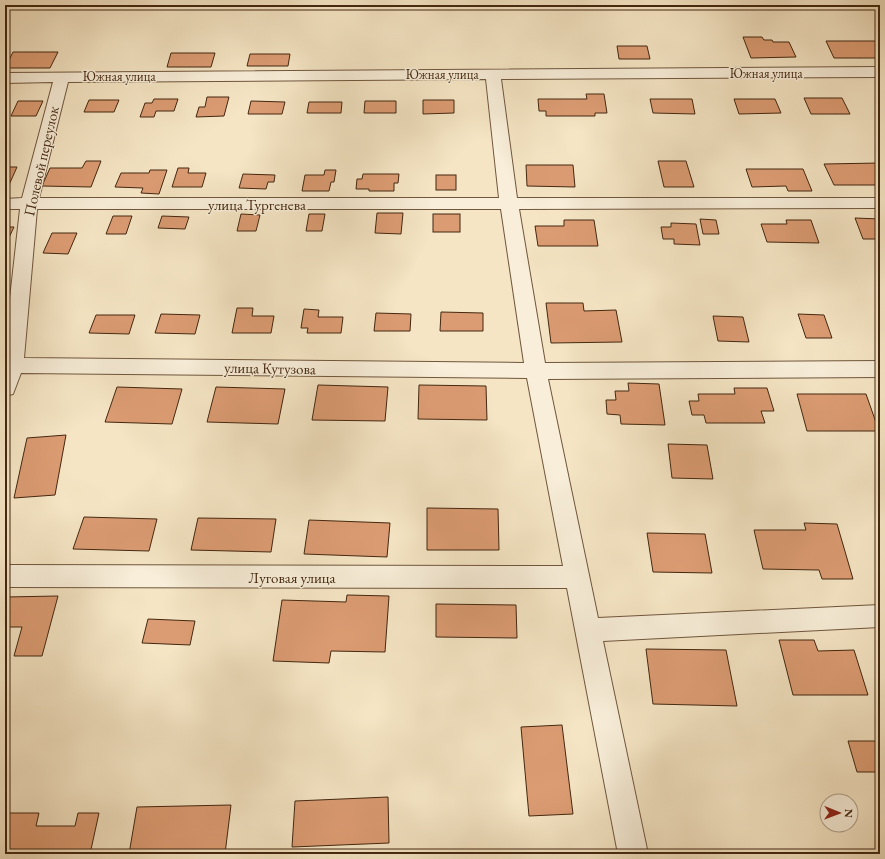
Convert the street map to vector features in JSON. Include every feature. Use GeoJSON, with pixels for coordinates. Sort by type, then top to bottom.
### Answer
{"type":"FeatureCollection","features":[{"type":"Feature","properties":{"kind":"street","name":"Южная улица"},"geometry":{"type":"LineString","coordinates":[[5,78],[880,72]]}},
{"type":"Feature","properties":{"kind":"street"},"geometry":{"type":"LineString","coordinates":[[493,74],[509,205],[536,371],[589,630],[628,853]]}},
{"type":"Feature","properties":{"kind":"street","name":"Полевой переулок"},"geometry":{"type":"LineString","coordinates":[[5,388],[29,204],[62,77]]}},
{"type":"Feature","properties":{"kind":"street","name":"улица Тургенева"},"geometry":{"type":"LineString","coordinates":[[5,204],[509,205],[880,203]]}},
{"type":"Feature","properties":{"kind":"street","name":"улица Кутузова"},"geometry":{"type":"LineString","coordinates":[[9,365],[536,371],[880,368]]}},
{"type":"Feature","properties":{"kind":"street","name":"Луговая улица"},"geometry":{"type":"LineString","coordinates":[[5,576],[578,577]]}},
{"type":"Feature","properties":{"kind":"street"},"geometry":{"type":"LineString","coordinates":[[589,630],[880,616]]}},
{"type":"Feature","properties":{"kind":"building"},"geometry":{"type":"Polygon","coordinates":[[[743,37],[762,37],[764,40],[772,40],[773,42],[789,42],[796,57],[751,58],[743,37]]]}},
{"type":"Feature","properties":{"kind":"building"},"geometry":{"type":"Polygon","coordinates":[[[826,41],[880,41],[880,58],[834,58],[826,41]]]}},
{"type":"Feature","properties":{"kind":"building"},"geometry":{"type":"Polygon","coordinates":[[[617,46],[647,46],[650,59],[619,59],[617,46]]]}},
{"type":"Feature","properties":{"kind":"building"},"geometry":{"type":"Polygon","coordinates":[[[13,52],[58,52],[50,68],[5,68],[13,52]]]}},
{"type":"Feature","properties":{"kind":"building"},"geometry":{"type":"Polygon","coordinates":[[[171,53],[215,53],[211,67],[167,67],[171,53]]]}},
{"type":"Feature","properties":{"kind":"building"},"geometry":{"type":"Polygon","coordinates":[[[250,54],[290,54],[288,66],[247,66],[250,54]]]}},
{"type":"Feature","properties":{"kind":"building"},"geometry":{"type":"Polygon","coordinates":[[[586,94],[604,94],[607,113],[595,113],[595,116],[546,116],[546,111],[539,111],[538,99],[587,99],[586,94]]]}},
{"type":"Feature","properties":{"kind":"building"},"geometry":{"type":"Polygon","coordinates":[[[207,97],[229,97],[224,116],[196,117],[199,107],[205,107],[207,97]]]}},
{"type":"Feature","properties":{"kind":"building"},"geometry":{"type":"Polygon","coordinates":[[[804,98],[842,98],[850,114],[811,114],[804,98]]]}},
{"type":"Feature","properties":{"kind":"building"},"geometry":{"type":"Polygon","coordinates":[[[154,99],[178,99],[174,111],[156,111],[154,117],[140,117],[145,103],[152,103],[154,99]]]}},
{"type":"Feature","properties":{"kind":"building"},"geometry":{"type":"Polygon","coordinates":[[[650,99],[692,99],[695,114],[653,113],[650,99]]]}},
{"type":"Feature","properties":{"kind":"building"},"geometry":{"type":"Polygon","coordinates":[[[734,99],[775,99],[781,113],[739,114],[734,99]]]}},
{"type":"Feature","properties":{"kind":"building"},"geometry":{"type":"Polygon","coordinates":[[[89,100],[119,100],[114,112],[84,112],[89,100]]]}},
{"type":"Feature","properties":{"kind":"building"},"geometry":{"type":"Polygon","coordinates":[[[423,100],[454,100],[454,113],[423,114],[423,100]]]}},
{"type":"Feature","properties":{"kind":"building"},"geometry":{"type":"Polygon","coordinates":[[[18,101],[43,101],[36,116],[11,116],[18,101]]]}},
{"type":"Feature","properties":{"kind":"building"},"geometry":{"type":"Polygon","coordinates":[[[251,101],[285,102],[282,114],[248,114],[251,101]]]}},
{"type":"Feature","properties":{"kind":"building"},"geometry":{"type":"Polygon","coordinates":[[[365,101],[396,101],[396,113],[364,113],[365,101]]]}},
{"type":"Feature","properties":{"kind":"building"},"geometry":{"type":"Polygon","coordinates":[[[309,102],[342,102],[341,113],[307,113],[309,102]]]}},
{"type":"Feature","properties":{"kind":"building"},"geometry":{"type":"Polygon","coordinates":[[[86,161],[101,161],[91,187],[42,186],[50,168],[82,168],[86,161]]]}},
{"type":"Feature","properties":{"kind":"building"},"geometry":{"type":"Polygon","coordinates":[[[658,161],[686,161],[694,187],[664,187],[658,161]]]}},
{"type":"Feature","properties":{"kind":"building"},"geometry":{"type":"Polygon","coordinates":[[[880,163],[880,185],[834,185],[824,164],[880,163]]]}},
{"type":"Feature","properties":{"kind":"building"},"geometry":{"type":"Polygon","coordinates":[[[526,165],[573,165],[575,187],[527,186],[526,165]]]}},
{"type":"Feature","properties":{"kind":"building"},"geometry":{"type":"Polygon","coordinates":[[[5,167],[17,167],[9,185],[5,185],[5,167]]]}},
{"type":"Feature","properties":{"kind":"building"},"geometry":{"type":"Polygon","coordinates":[[[178,168],[189,168],[188,173],[206,173],[202,187],[172,187],[178,168]]]}},
{"type":"Feature","properties":{"kind":"building"},"geometry":{"type":"Polygon","coordinates":[[[746,169],[803,169],[812,191],[788,191],[786,186],[752,187],[746,169]]]}},
{"type":"Feature","properties":{"kind":"building"},"geometry":{"type":"Polygon","coordinates":[[[150,170],[167,170],[159,194],[141,193],[143,188],[115,187],[121,173],[149,173],[150,170]]]}},
{"type":"Feature","properties":{"kind":"building"},"geometry":{"type":"Polygon","coordinates":[[[325,170],[336,170],[334,182],[331,182],[329,191],[302,191],[305,175],[324,175],[325,170]]]}},
{"type":"Feature","properties":{"kind":"building"},"geometry":{"type":"Polygon","coordinates":[[[243,174],[275,175],[274,182],[268,182],[266,189],[239,188],[243,174]]]}},
{"type":"Feature","properties":{"kind":"building"},"geometry":{"type":"Polygon","coordinates":[[[363,174],[399,174],[398,183],[394,183],[394,191],[369,191],[369,189],[356,189],[357,179],[362,179],[363,174]]]}},
{"type":"Feature","properties":{"kind":"building"},"geometry":{"type":"Polygon","coordinates":[[[436,175],[456,175],[456,190],[436,190],[436,175]]]}},
{"type":"Feature","properties":{"kind":"building"},"geometry":{"type":"Polygon","coordinates":[[[377,213],[403,213],[401,234],[375,233],[377,213]]]}},
{"type":"Feature","properties":{"kind":"building"},"geometry":{"type":"Polygon","coordinates":[[[241,214],[260,215],[256,231],[237,231],[241,214]]]}},
{"type":"Feature","properties":{"kind":"building"},"geometry":{"type":"Polygon","coordinates":[[[309,214],[325,214],[322,231],[306,231],[309,214]]]}},
{"type":"Feature","properties":{"kind":"building"},"geometry":{"type":"Polygon","coordinates":[[[433,214],[460,214],[460,232],[433,232],[433,214]]]}},
{"type":"Feature","properties":{"kind":"building"},"geometry":{"type":"Polygon","coordinates":[[[113,216],[132,216],[126,234],[106,234],[113,216]]]}},
{"type":"Feature","properties":{"kind":"building"},"geometry":{"type":"Polygon","coordinates":[[[162,216],[189,217],[185,229],[158,228],[162,216]]]}},
{"type":"Feature","properties":{"kind":"building"},"geometry":{"type":"Polygon","coordinates":[[[855,218],[880,219],[880,239],[863,239],[855,218]]]}},
{"type":"Feature","properties":{"kind":"building"},"geometry":{"type":"Polygon","coordinates":[[[700,219],[716,220],[719,234],[703,234],[700,219]]]}},
{"type":"Feature","properties":{"kind":"building"},"geometry":{"type":"Polygon","coordinates":[[[564,220],[594,220],[598,246],[538,246],[535,226],[564,226],[564,220]]]}},
{"type":"Feature","properties":{"kind":"building"},"geometry":{"type":"Polygon","coordinates":[[[786,220],[811,220],[819,243],[767,242],[761,224],[787,224],[786,220]]]}},
{"type":"Feature","properties":{"kind":"building"},"geometry":{"type":"Polygon","coordinates":[[[671,223],[696,224],[700,245],[674,244],[674,239],[663,239],[661,227],[671,227],[671,223]]]}},
{"type":"Feature","properties":{"kind":"building"},"geometry":{"type":"Polygon","coordinates":[[[5,227],[14,227],[5,246],[5,227]]]}},
{"type":"Feature","properties":{"kind":"building"},"geometry":{"type":"Polygon","coordinates":[[[52,233],[77,233],[68,254],[43,253],[52,233]]]}},
{"type":"Feature","properties":{"kind":"building"},"geometry":{"type":"Polygon","coordinates":[[[546,303],[583,303],[584,311],[616,310],[622,342],[551,343],[546,303]]]}},
{"type":"Feature","properties":{"kind":"building"},"geometry":{"type":"Polygon","coordinates":[[[237,308],[253,308],[252,316],[274,316],[271,333],[232,333],[237,308]]]}},
{"type":"Feature","properties":{"kind":"building"},"geometry":{"type":"Polygon","coordinates":[[[304,309],[319,310],[318,317],[343,317],[341,333],[307,333],[308,328],[301,328],[304,309]]]}},
{"type":"Feature","properties":{"kind":"building"},"geometry":{"type":"Polygon","coordinates":[[[441,312],[483,313],[483,331],[440,331],[441,312]]]}},
{"type":"Feature","properties":{"kind":"building"},"geometry":{"type":"Polygon","coordinates":[[[376,313],[411,314],[410,331],[374,331],[376,313]]]}},
{"type":"Feature","properties":{"kind":"building"},"geometry":{"type":"Polygon","coordinates":[[[161,314],[200,315],[195,334],[155,333],[161,314]]]}},
{"type":"Feature","properties":{"kind":"building"},"geometry":{"type":"Polygon","coordinates":[[[798,314],[824,315],[832,338],[806,338],[798,314]]]}},
{"type":"Feature","properties":{"kind":"building"},"geometry":{"type":"Polygon","coordinates":[[[96,315],[135,315],[129,334],[89,333],[96,315]]]}},
{"type":"Feature","properties":{"kind":"building"},"geometry":{"type":"Polygon","coordinates":[[[713,316],[743,317],[749,342],[718,341],[713,316]]]}},
{"type":"Feature","properties":{"kind":"building"},"geometry":{"type":"Polygon","coordinates":[[[628,383],[659,384],[665,425],[621,424],[620,415],[607,414],[606,400],[616,400],[615,391],[629,391],[628,383]]]}},
{"type":"Feature","properties":{"kind":"building"},"geometry":{"type":"Polygon","coordinates":[[[318,385],[388,387],[385,421],[312,420],[318,385]]]}},
{"type":"Feature","properties":{"kind":"building"},"geometry":{"type":"Polygon","coordinates":[[[419,385],[486,386],[487,420],[418,419],[419,385]]]}},
{"type":"Feature","properties":{"kind":"building"},"geometry":{"type":"Polygon","coordinates":[[[117,387],[182,389],[172,424],[105,422],[117,387]]]}},
{"type":"Feature","properties":{"kind":"building"},"geometry":{"type":"Polygon","coordinates":[[[216,387],[285,389],[278,424],[207,422],[216,387]]]}},
{"type":"Feature","properties":{"kind":"building"},"geometry":{"type":"Polygon","coordinates":[[[734,388],[767,388],[774,411],[761,411],[765,423],[706,423],[704,415],[692,415],[689,401],[699,401],[698,394],[735,394],[734,388]]]}},
{"type":"Feature","properties":{"kind":"building"},"geometry":{"type":"Polygon","coordinates":[[[797,394],[866,394],[879,431],[807,431],[797,394]]]}},
{"type":"Feature","properties":{"kind":"building"},"geometry":{"type":"Polygon","coordinates":[[[66,435],[55,495],[14,498],[27,438],[66,435]]]}},
{"type":"Feature","properties":{"kind":"building"},"geometry":{"type":"Polygon","coordinates":[[[668,444],[707,445],[713,479],[672,478],[668,444]]]}},
{"type":"Feature","properties":{"kind":"building"},"geometry":{"type":"Polygon","coordinates":[[[427,508],[498,509],[499,550],[427,550],[427,508]]]}},
{"type":"Feature","properties":{"kind":"building"},"geometry":{"type":"Polygon","coordinates":[[[84,517],[157,519],[149,551],[73,549],[84,517]]]}},
{"type":"Feature","properties":{"kind":"building"},"geometry":{"type":"Polygon","coordinates":[[[198,518],[276,519],[271,552],[191,550],[198,518]]]}},
{"type":"Feature","properties":{"kind":"building"},"geometry":{"type":"Polygon","coordinates":[[[309,520],[390,523],[387,557],[304,554],[309,520]]]}},
{"type":"Feature","properties":{"kind":"building"},"geometry":{"type":"Polygon","coordinates":[[[804,523],[837,524],[853,579],[822,579],[819,570],[763,569],[754,530],[806,530],[804,523]]]}},
{"type":"Feature","properties":{"kind":"building"},"geometry":{"type":"Polygon","coordinates":[[[647,533],[705,534],[712,573],[653,572],[647,533]]]}},
{"type":"Feature","properties":{"kind":"building"},"geometry":{"type":"Polygon","coordinates":[[[347,595],[389,596],[385,652],[331,651],[329,663],[273,661],[282,600],[346,602],[347,595]]]}},
{"type":"Feature","properties":{"kind":"building"},"geometry":{"type":"Polygon","coordinates":[[[58,596],[42,656],[14,656],[22,627],[5,627],[5,597],[58,596]]]}},
{"type":"Feature","properties":{"kind":"building"},"geometry":{"type":"Polygon","coordinates":[[[436,604],[516,605],[517,638],[436,637],[436,604]]]}},
{"type":"Feature","properties":{"kind":"building"},"geometry":{"type":"Polygon","coordinates":[[[148,619],[195,621],[190,645],[142,643],[148,619]]]}},
{"type":"Feature","properties":{"kind":"building"},"geometry":{"type":"Polygon","coordinates":[[[779,640],[814,640],[818,651],[854,650],[868,695],[793,695],[779,640]]]}},
{"type":"Feature","properties":{"kind":"building"},"geometry":{"type":"Polygon","coordinates":[[[646,649],[726,650],[737,706],[653,704],[646,649]]]}},
{"type":"Feature","properties":{"kind":"building"},"geometry":{"type":"Polygon","coordinates":[[[562,725],[573,814],[529,816],[521,727],[562,725]]]}},
{"type":"Feature","properties":{"kind":"building"},"geometry":{"type":"Polygon","coordinates":[[[848,741],[880,741],[880,772],[857,772],[848,741]]]}},
{"type":"Feature","properties":{"kind":"building"},"geometry":{"type":"Polygon","coordinates":[[[388,797],[389,843],[292,847],[295,801],[388,797]]]}},
{"type":"Feature","properties":{"kind":"building"},"geometry":{"type":"Polygon","coordinates":[[[231,805],[225,854],[129,854],[137,807],[231,805]]]}},
{"type":"Feature","properties":{"kind":"building"},"geometry":{"type":"Polygon","coordinates":[[[9,813],[39,813],[36,826],[75,826],[78,813],[99,813],[90,854],[5,854],[5,826],[9,813]]]}}]}
